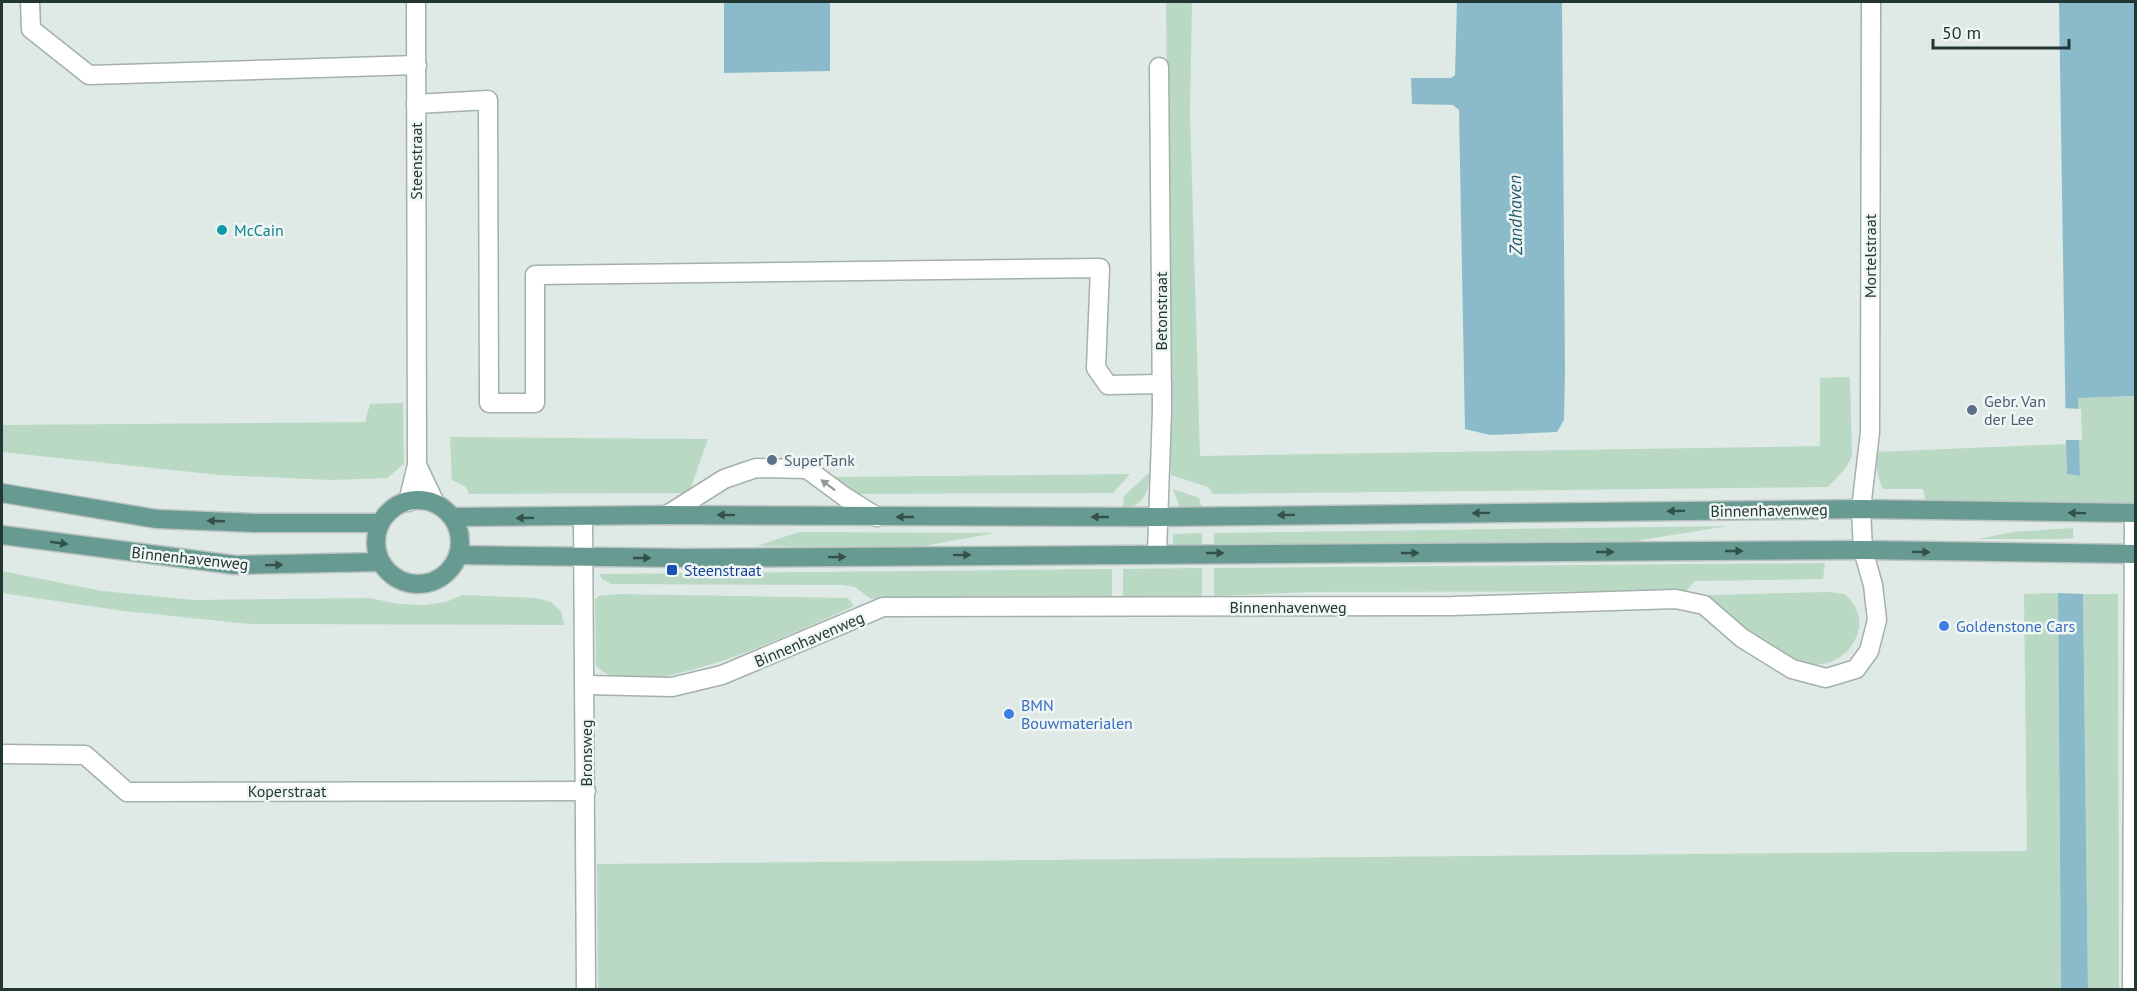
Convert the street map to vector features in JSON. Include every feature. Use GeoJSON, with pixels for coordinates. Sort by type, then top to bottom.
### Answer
{"type":"FeatureCollection","features":[{"type":"Feature","properties":{"kind":"main road"},"geometry":{"type":"LineString","coordinates":[[2,494],[158,519],[255,523],[380,522]]}},
{"type":"Feature","properties":{"kind":"main road"},"geometry":{"type":"LineString","coordinates":[[408,502],[435,503],[454,518],[460,539],[454,565],[442,578],[420,585],[397,578],[380,562],[375,549],[375,536],[380,522],[391,509],[408,502]]}},
{"type":"Feature","properties":{"kind":"main road","name":"Binnenhavenweg"},"geometry":{"type":"LineString","coordinates":[[454,518],[667,514],[1158,517],[1861,509],[2135,513]]}},
{"type":"Feature","properties":{"kind":"main road","name":"Binnenhavenweg"},"geometry":{"type":"LineString","coordinates":[[2,536],[235,565],[380,562]]}},
{"type":"Feature","properties":{"kind":"main road"},"geometry":{"type":"LineString","coordinates":[[458,555],[584,558],[1863,550],[2134,554]]}},
{"type":"Feature","properties":{"kind":"street"},"geometry":{"type":"LineString","coordinates":[[30,2],[31,29],[89,75],[417,65]]}},
{"type":"Feature","properties":{"kind":"street","name":"Steenstraat"},"geometry":{"type":"LineString","coordinates":[[408,502],[417,465],[416,2]]}},
{"type":"Feature","properties":{"kind":"street","name":"Mortelstraat"},"geometry":{"type":"LineString","coordinates":[[1861,509],[1870,432],[1871,2]]}},
{"type":"Feature","properties":{"kind":"street","name":"Betonstraat"},"geometry":{"type":"LineString","coordinates":[[1156,554],[1162,384],[1160,68]]}},
{"type":"Feature","properties":{"kind":"street"},"geometry":{"type":"LineString","coordinates":[[416,104],[488,100],[489,403],[535,403],[535,275],[1100,268],[1096,368],[1108,385],[1162,384]]}},
{"type":"Feature","properties":{"kind":"street","name":"Steenstraat"},"geometry":{"type":"LineString","coordinates":[[417,465],[435,503]]}},
{"type":"Feature","properties":{"kind":"street"},"geometry":{"type":"LineString","coordinates":[[667,514],[724,479],[756,468],[807,468],[845,498],[877,517]]}},
{"type":"Feature","properties":{"kind":"street","name":"Binnenhavenweg"},"geometry":{"type":"LineString","coordinates":[[586,686],[672,687],[722,675],[883,607],[1453,606],[1676,600],[1704,605],[1742,638],[1792,669],[1826,678],[1856,669],[1869,651],[1878,620],[1873,585],[1863,550],[1861,509]]}},
{"type":"Feature","properties":{"kind":"street"},"geometry":{"type":"LineString","coordinates":[[2132,990],[2135,513]]}},
{"type":"Feature","properties":{"kind":"street","name":"Bronsweg"},"geometry":{"type":"LineString","coordinates":[[583,517],[586,686],[586,990]]}},
{"type":"Feature","properties":{"kind":"street","name":"Koperstraat"},"geometry":{"type":"LineString","coordinates":[[2,754],[85,756],[127,792],[586,791]]}},
{"type":"Feature","properties":{"kind":"green space"},"geometry":{"type":"Polygon","coordinates":[[[1166,2],[1192,2],[1190,112],[1200,456],[1820,446],[1820,378],[1850,377],[1852,456],[1845,469],[1828,487],[1213,494],[1208,487],[1171,475],[1166,2]]]}},
{"type":"Feature","properties":{"kind":"green space"},"geometry":{"type":"Polygon","coordinates":[[[2135,396],[2135,503],[1926,503],[1923,489],[1883,489],[1879,480],[1876,452],[2066,444],[2067,474],[2080,476],[2077,398],[2135,396]]]}},
{"type":"Feature","properties":{"kind":"green space"},"geometry":{"type":"Polygon","coordinates":[[[403,403],[404,464],[387,478],[332,480],[219,475],[2,452],[2,425],[365,422],[370,404],[403,403]]]}},
{"type":"Feature","properties":{"kind":"green space"},"geometry":{"type":"Polygon","coordinates":[[[450,437],[708,439],[689,493],[469,494],[466,487],[452,480],[450,437]]]}},
{"type":"Feature","properties":{"kind":"green space"},"geometry":{"type":"Polygon","coordinates":[[[1150,472],[1149,485],[1144,496],[1136,505],[1123,508],[1124,496],[1150,472]]]}},
{"type":"Feature","properties":{"kind":"green space"},"geometry":{"type":"Polygon","coordinates":[[[1130,474],[1113,493],[854,494],[832,477],[1130,474]]]}},
{"type":"Feature","properties":{"kind":"green space"},"geometry":{"type":"Polygon","coordinates":[[[1173,489],[1199,498],[1202,508],[1180,508],[1173,489]]]}},
{"type":"Feature","properties":{"kind":"green space"},"geometry":{"type":"Polygon","coordinates":[[[1728,526],[1617,544],[1214,548],[1214,533],[1728,526]]]}},
{"type":"Feature","properties":{"kind":"green space"},"geometry":{"type":"Polygon","coordinates":[[[2073,528],[2073,538],[1978,539],[2013,532],[2073,528]]]}},
{"type":"Feature","properties":{"kind":"green space"},"geometry":{"type":"Polygon","coordinates":[[[799,532],[995,533],[913,548],[757,546],[799,532]]]}},
{"type":"Feature","properties":{"kind":"green space"},"geometry":{"type":"Polygon","coordinates":[[[1202,533],[1202,548],[1173,548],[1173,534],[1202,533]]]}},
{"type":"Feature","properties":{"kind":"green space"},"geometry":{"type":"Polygon","coordinates":[[[1825,563],[1823,579],[1695,581],[1686,591],[1312,592],[1214,596],[1214,568],[1825,563]]]}},
{"type":"Feature","properties":{"kind":"green space"},"geometry":{"type":"Polygon","coordinates":[[[1202,568],[1202,596],[1123,596],[1123,569],[1202,568]]]}},
{"type":"Feature","properties":{"kind":"green space"},"geometry":{"type":"Polygon","coordinates":[[[1112,569],[1112,596],[871,599],[855,587],[843,585],[611,584],[602,579],[600,574],[1112,569]]]}},
{"type":"Feature","properties":{"kind":"green space"},"geometry":{"type":"Polygon","coordinates":[[[2,571],[102,591],[193,600],[370,598],[398,604],[424,605],[446,602],[462,595],[536,598],[551,602],[561,611],[564,625],[250,624],[124,611],[2,593],[2,571]]]}},
{"type":"Feature","properties":{"kind":"green space"},"geometry":{"type":"Polygon","coordinates":[[[1828,592],[1845,594],[1849,598],[1858,613],[1859,629],[1853,644],[1840,657],[1815,665],[1789,658],[1702,601],[1709,595],[1828,592]]]}},
{"type":"Feature","properties":{"kind":"green space"},"geometry":{"type":"Polygon","coordinates":[[[2058,593],[2061,989],[598,989],[597,864],[2027,851],[2024,594],[2058,593]]]}},
{"type":"Feature","properties":{"kind":"green space"},"geometry":{"type":"Polygon","coordinates":[[[618,594],[848,598],[854,606],[763,646],[722,661],[646,679],[616,677],[596,665],[595,599],[599,596],[618,594]]]}},
{"type":"Feature","properties":{"kind":"green space"},"geometry":{"type":"Polygon","coordinates":[[[2083,594],[2118,594],[2119,989],[2088,989],[2083,594]]]}},
{"type":"Feature","properties":{"kind":"water"},"geometry":{"type":"Polygon","coordinates":[[[724,2],[830,2],[830,71],[724,73],[724,2]]]}},
{"type":"Feature","properties":{"kind":"water","name":"Zandhaven"},"geometry":{"type":"Polygon","coordinates":[[[1457,2],[1562,2],[1565,370],[1564,420],[1557,432],[1490,435],[1465,429],[1459,110],[1453,105],[1412,104],[1411,78],[1451,78],[1455,75],[1457,2]]]}},
{"type":"Feature","properties":{"kind":"water"},"geometry":{"type":"Polygon","coordinates":[[[2059,2],[2136,2],[2135,396],[2078,398],[2080,476],[2067,474],[2059,2]]]}},
{"type":"Feature","properties":{"kind":"water"},"geometry":{"type":"Polygon","coordinates":[[[2058,593],[2083,594],[2088,989],[2061,989],[2058,593]]]}},
{"type":"Feature","properties":{"kind":"pier"},"geometry":{"type":"Polygon","coordinates":[[[2062,408],[2081,409],[2082,440],[2063,440],[2062,408]]]}},
{"type":"Feature","properties":{"kind":"place","name":"McCain"},"geometry":{"type":"Point","coordinates":[222,230]}},
{"type":"Feature","properties":{"kind":"place","name":"Gebr. Van der Lee"},"geometry":{"type":"Point","coordinates":[1972,410]}},
{"type":"Feature","properties":{"kind":"place","name":"SuperTank"},"geometry":{"type":"Point","coordinates":[772,460]}},
{"type":"Feature","properties":{"kind":"place","name":"Steenstraat"},"geometry":{"type":"Point","coordinates":[672,570]}},
{"type":"Feature","properties":{"kind":"place","name":"Goldenstone Cars"},"geometry":{"type":"Point","coordinates":[1944,626]}},
{"type":"Feature","properties":{"kind":"place","name":"BMN Bouwmaterialen"},"geometry":{"type":"Point","coordinates":[1009,714]}}]}
